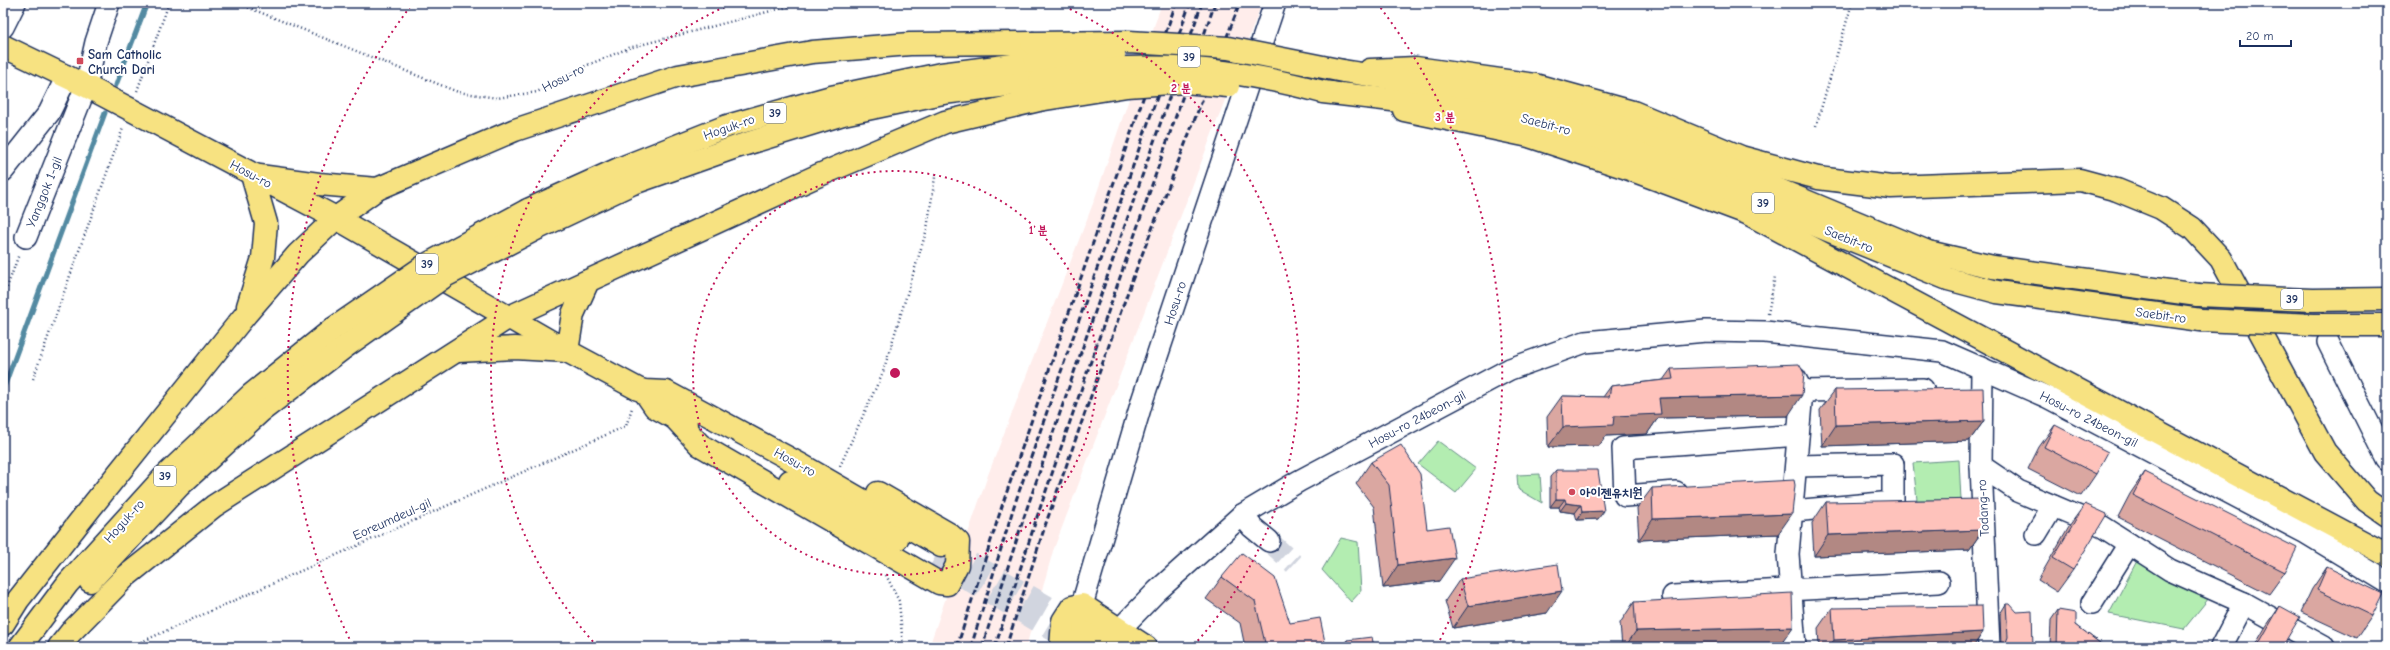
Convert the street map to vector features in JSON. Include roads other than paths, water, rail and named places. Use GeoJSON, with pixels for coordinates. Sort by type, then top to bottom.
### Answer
{"type":"FeatureCollection","features":[{"type":"Feature","properties":{"kind":"main road"},"geometry":{"type":"LineString","coordinates":[[3,624],[18,600],[246,314],[298,254],[336,218],[377,189],[515,130],[678,76],[812,52],[910,44],[1037,72]]}},
{"type":"Feature","properties":{"kind":"main road","name":"Hosu-ro"},"geometry":{"type":"LineString","coordinates":[[3,46],[67,76],[336,218],[567,351],[641,390],[655,407],[681,411],[937,553]]}},
{"type":"Feature","properties":{"kind":"main road","name":"39"},"geometry":{"type":"LineString","coordinates":[[1037,72],[1124,54],[1220,59],[1343,71]]}},
{"type":"Feature","properties":{"kind":"main road","name":"39"},"geometry":{"type":"LineString","coordinates":[[1037,72],[1194,67],[1266,77],[1323,92]]}},
{"type":"Feature","properties":{"kind":"main road"},"geometry":{"type":"LineString","coordinates":[[1343,71],[1416,68],[1535,85],[1632,112],[1741,157],[1818,178],[1891,187],[2080,180],[2117,190],[2161,208],[2192,228],[2221,260],[2325,452],[2367,501],[2387,515]]}},
{"type":"Feature","properties":{"kind":"main road","name":"Saebit-ro"},"geometry":{"type":"LineString","coordinates":[[1343,71],[1533,101],[1611,124],[1714,163],[1928,252],[1993,267],[2198,295],[2312,300],[2387,299]]}},
{"type":"Feature","properties":{"kind":"main road"},"geometry":{"type":"LineString","coordinates":[[60,647],[71,632],[125,577],[214,506],[509,317],[817,176],[945,122],[1037,72]]}},
{"type":"Feature","properties":{"kind":"main road","name":"Hoguk-ro"},"geometry":{"type":"LineString","coordinates":[[39,647],[77,595],[178,486],[260,411],[346,346],[445,276],[533,219],[621,168],[727,126],[831,97],[941,74],[1037,72]]}},
{"type":"Feature","properties":{"kind":"main road"},"geometry":{"type":"LineString","coordinates":[[1323,92],[1529,136],[1624,167],[1747,212],[2387,556]]}},
{"type":"Feature","properties":{"kind":"main road","name":"Saebit-ro"},"geometry":{"type":"LineString","coordinates":[[1323,92],[1513,114],[1604,139],[1948,279],[1997,292],[2201,320],[2313,325],[2387,325]]}},
{"type":"Feature","properties":{"kind":"main road"},"geometry":{"type":"LineString","coordinates":[[246,314],[263,258],[266,222],[252,174],[319,184],[377,189]]}},
{"type":"Feature","properties":{"kind":"main road","name":"Hoguk-ro"},"geometry":{"type":"LineString","coordinates":[[20,647],[68,583],[166,475],[251,395],[333,329],[426,265],[533,219]]}},
{"type":"Feature","properties":{"kind":"main road"},"geometry":{"type":"LineString","coordinates":[[457,351],[515,348],[567,351],[573,314],[588,281]]}},
{"type":"Feature","properties":{"kind":"main road"},"geometry":{"type":"LineString","coordinates":[[681,411],[749,421],[949,534],[958,542],[957,565],[947,584],[939,583],[700,445],[681,411]]}},
{"type":"Feature","properties":{"kind":"main road"},"geometry":{"type":"LineString","coordinates":[[1076,633],[1120,638],[1146,647]]}},
{"type":"Feature","properties":{"kind":"street"},"geometry":{"type":"LineString","coordinates":[[3,28],[15,3]]}},
{"type":"Feature","properties":{"kind":"street","name":"Yanggok 1-gil"},"geometry":{"type":"LineString","coordinates":[[26,237],[86,86],[96,42],[109,3]]}},
{"type":"Feature","properties":{"kind":"street","name":"Hosu-ro"},"geometry":{"type":"LineString","coordinates":[[1076,633],[1144,398],[1275,3]]}},
{"type":"Feature","properties":{"kind":"street"},"geometry":{"type":"LineString","coordinates":[[3,171],[50,113],[67,76]]}},
{"type":"Feature","properties":{"kind":"street","name":"Hosu-ro 24beon-gil"},"geometry":{"type":"LineString","coordinates":[[1120,638],[1158,591],[1242,515],[1299,481],[1510,370],[1585,342],[1706,331],[1765,332],[1942,351],[2047,397],[2292,526],[2387,582]]}},
{"type":"Feature","properties":{"kind":"street"},"geometry":{"type":"LineString","coordinates":[[2328,342],[2387,460]]}},
{"type":"Feature","properties":{"kind":"street","name":"Todang-ro"},"geometry":{"type":"LineString","coordinates":[[1982,368],[1981,466],[1989,647]]}},
{"type":"Feature","properties":{"kind":"street"},"geometry":{"type":"LineString","coordinates":[[1795,647],[1788,554],[1798,435],[1798,384],[1923,388]]}},
{"type":"Feature","properties":{"kind":"street"},"geometry":{"type":"LineString","coordinates":[[1694,490],[1625,496],[1623,448],[1798,435]]}},
{"type":"Feature","properties":{"kind":"street"},"geometry":{"type":"LineString","coordinates":[[1771,484],[1795,474],[1893,464],[1893,502],[1792,511]]}},
{"type":"Feature","properties":{"kind":"street"},"geometry":{"type":"LineString","coordinates":[[1981,466],[2018,491],[2103,527],[2170,570],[2244,603],[2324,647]]}},
{"type":"Feature","properties":{"kind":"street"},"geometry":{"type":"LineString","coordinates":[[2036,534],[2053,506]]}},
{"type":"Feature","properties":{"kind":"street"},"geometry":{"type":"LineString","coordinates":[[1242,515],[1252,527],[1269,541]]}},
{"type":"Feature","properties":{"kind":"street"},"geometry":{"type":"LineString","coordinates":[[2092,603],[2129,544]]}},
{"type":"Feature","properties":{"kind":"street"},"geometry":{"type":"LineString","coordinates":[[1673,596],[1939,582]]}},
{"type":"Feature","properties":{"kind":"street"},"geometry":{"type":"LineString","coordinates":[[2221,647],[2244,603]]}},
{"type":"Feature","properties":{"kind":"waterway"},"geometry":{"type":"LineString","coordinates":[[116,85],[147,3]]}},
{"type":"Feature","properties":{"kind":"waterway"},"geometry":{"type":"LineString","coordinates":[[3,390],[105,113]]}},
{"type":"Feature","properties":{"kind":"tunnel"},"geometry":{"type":"LineString","coordinates":[[1269,541],[1294,564]]}},
{"type":"Feature","properties":{"kind":"tunnel"},"geometry":{"type":"LineString","coordinates":[[942,547],[1082,626]]}},
{"type":"Feature","properties":{"kind":"tunnel"},"geometry":{"type":"LineString","coordinates":[[934,559],[1073,642]]}},
{"type":"Feature","properties":{"kind":"railway"},"geometry":{"type":"LineString","coordinates":[[957,647],[1003,503],[1176,3]]}},
{"type":"Feature","properties":{"kind":"railway"},"geometry":{"type":"LineString","coordinates":[[971,647],[1014,506],[1190,3]]}},
{"type":"Feature","properties":{"kind":"railway"},"geometry":{"type":"LineString","coordinates":[[982,647],[1026,511],[1202,3]]}},
{"type":"Feature","properties":{"kind":"railway"},"geometry":{"type":"LineString","coordinates":[[995,647],[1037,517],[1215,3]]}},
{"type":"Feature","properties":{"kind":"railway"},"geometry":{"type":"LineString","coordinates":[[1006,647],[1046,523],[1131,283],[1240,3]]}},
{"type":"Feature","properties":{"kind":"place","name":"Sam Catholic Church Dari"},"geometry":{"type":"Point","coordinates":[80,61]}},
{"type":"Feature","properties":{"kind":"place","name":"아이젠유치원"},"geometry":{"type":"Point","coordinates":[1572,492]}}]}
